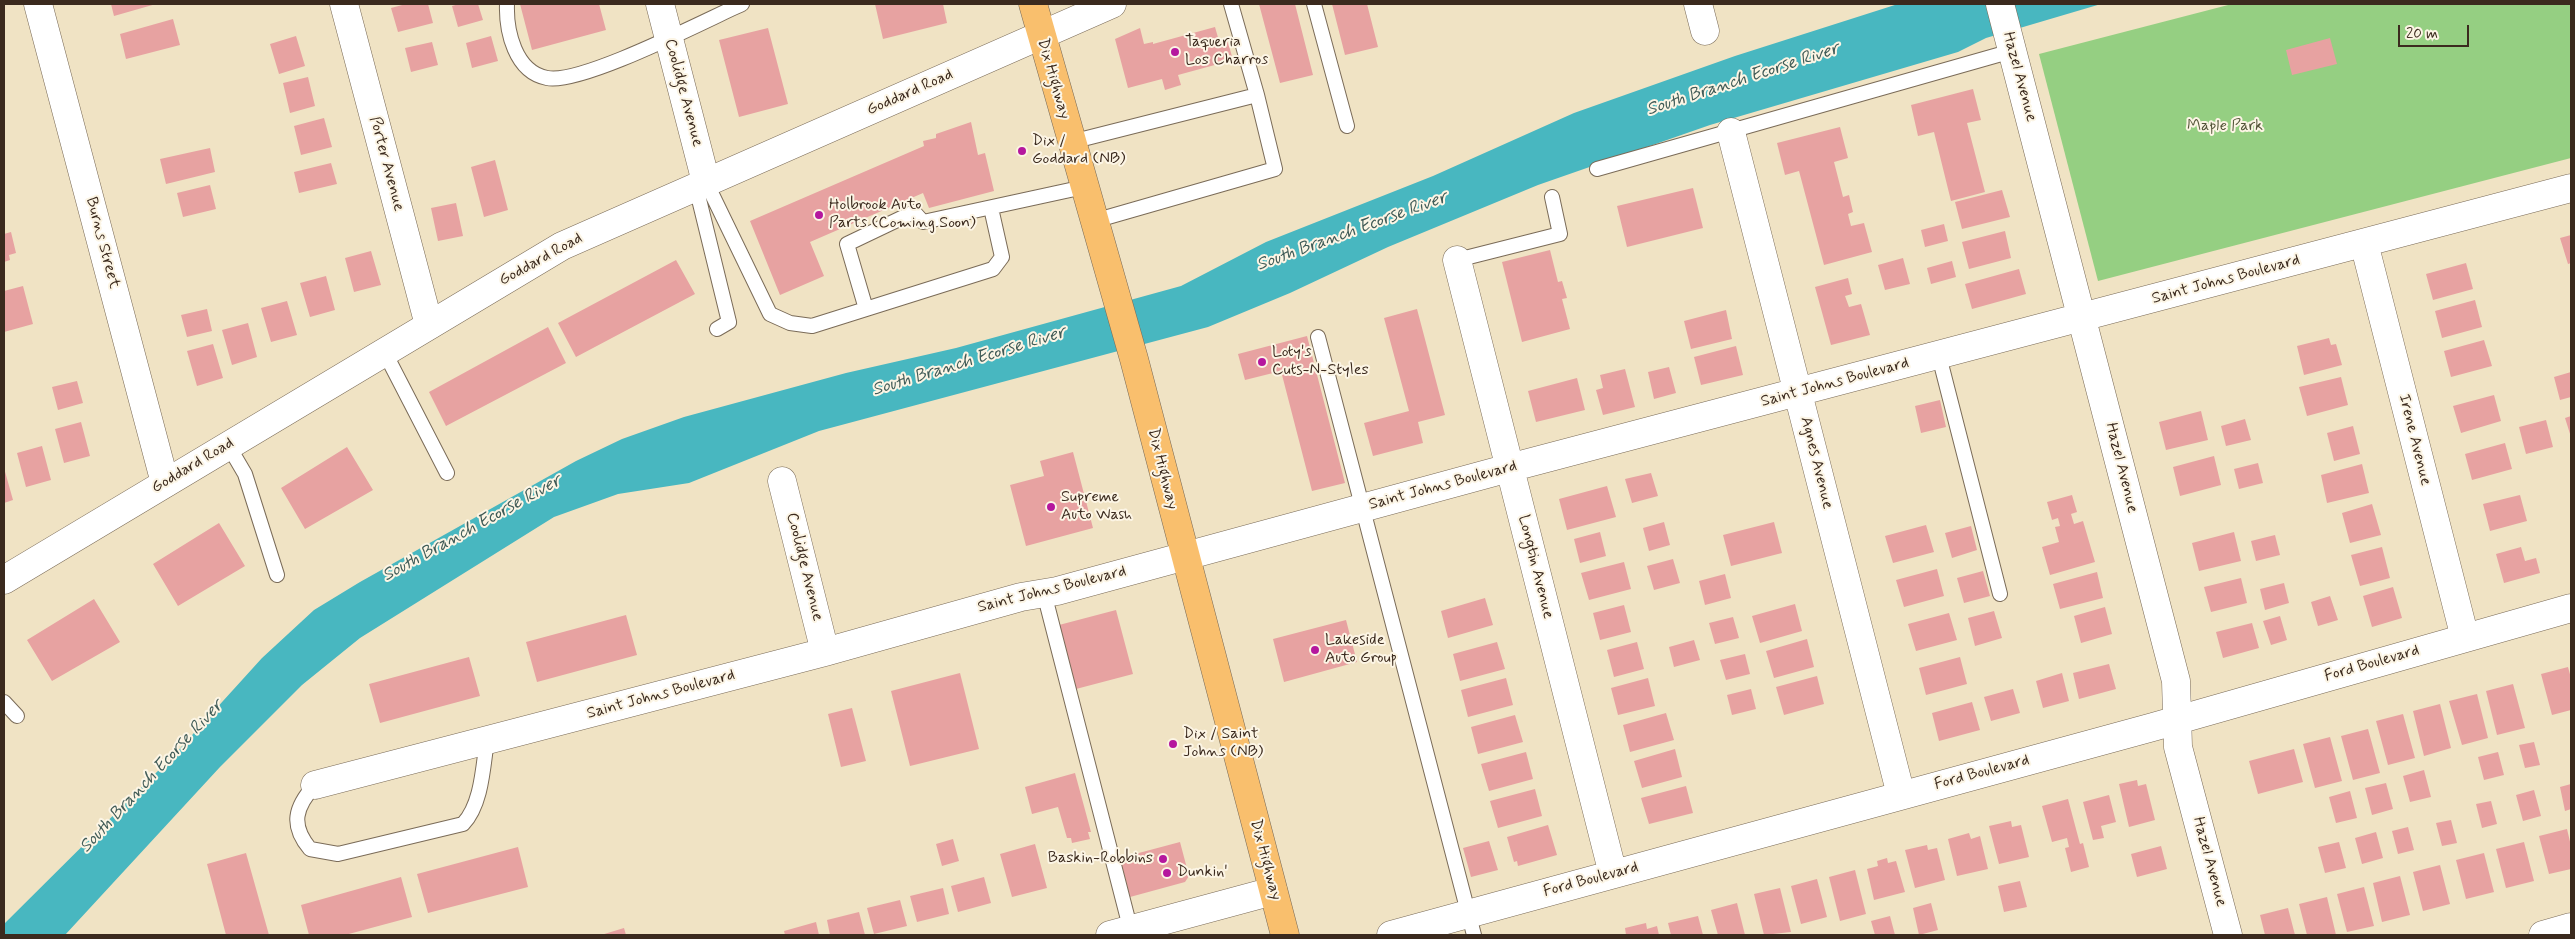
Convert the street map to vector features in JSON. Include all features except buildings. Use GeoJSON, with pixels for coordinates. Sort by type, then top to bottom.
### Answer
{"type":"FeatureCollection","features":[{"type":"Feature","properties":{"kind":"main road","name":"Dix Highway"},"geometry":{"type":"LineString","coordinates":[[1033,4],[1134,359],[1285,935]]}},
{"type":"Feature","properties":{"kind":"street","name":"Burns Street"},"geometry":{"type":"LineString","coordinates":[[38,4],[165,482]]}},
{"type":"Feature","properties":{"kind":"street","name":"Porter Avenue"},"geometry":{"type":"LineString","coordinates":[[344,4],[429,325]]}},
{"type":"Feature","properties":{"kind":"street","name":"Coolidge Avenue"},"geometry":{"type":"LineString","coordinates":[[660,4],[701,185]]}},
{"type":"Feature","properties":{"kind":"street","name":"Goddard Road"},"geometry":{"type":"LineString","coordinates":[[4,580],[562,246],[1112,4]]}},
{"type":"Feature","properties":{"kind":"street"},"geometry":{"type":"LineString","coordinates":[[1698,4],[1705,31]]}},
{"type":"Feature","properties":{"kind":"street","name":"Hazel Avenue"},"geometry":{"type":"LineString","coordinates":[[2006,28],[2176,681],[2178,747],[2228,935]]}},
{"type":"Feature","properties":{"kind":"street","name":"Agnes Avenue"},"geometry":{"type":"LineString","coordinates":[[1731,132],[1901,795]]}},
{"type":"Feature","properties":{"kind":"street","name":"Saint Johns Boulevard"},"geometry":{"type":"LineString","coordinates":[[315,786],[825,652],[1021,596],[1044,593],[1509,468],[2571,188]]}},
{"type":"Feature","properties":{"kind":"street","name":"Irene Avenue"},"geometry":{"type":"LineString","coordinates":[[2364,243],[2465,638]]}},
{"type":"Feature","properties":{"kind":"street","name":"Longtin Avenue"},"geometry":{"type":"LineString","coordinates":[[1457,260],[1613,874]]}},
{"type":"Feature","properties":{"kind":"street","name":"Coolidge Avenue"},"geometry":{"type":"LineString","coordinates":[[782,482],[825,652]]}},
{"type":"Feature","properties":{"kind":"street","name":"Ford Boulevard"},"geometry":{"type":"LineString","coordinates":[[1391,935],[1471,925],[1613,874],[2178,720],[2571,608]]}},
{"type":"Feature","properties":{"kind":"street"},"geometry":{"type":"LineString","coordinates":[[1124,933],[1273,891]]}},
{"type":"Feature","properties":{"kind":"street"},"geometry":{"type":"LineString","coordinates":[[2542,935],[2571,927]]}},
{"type":"Feature","properties":{"kind":"lane"},"geometry":{"type":"LineString","coordinates":[[508,4],[506,20],[512,44],[522,61],[533,73],[548,78],[569,77],[589,72],[742,4]]}},
{"type":"Feature","properties":{"kind":"lane"},"geometry":{"type":"LineString","coordinates":[[1094,221],[1275,170],[1257,95],[1230,4]]}},
{"type":"Feature","properties":{"kind":"lane"},"geometry":{"type":"LineString","coordinates":[[1314,4],[1347,126]]}},
{"type":"Feature","properties":{"kind":"lane"},"geometry":{"type":"LineString","coordinates":[[1597,169],[1731,132],[2006,28]]}},
{"type":"Feature","properties":{"kind":"lane"},"geometry":{"type":"LineString","coordinates":[[1071,142],[1257,95]]}},
{"type":"Feature","properties":{"kind":"lane"},"geometry":{"type":"LineString","coordinates":[[701,185],[770,314],[790,323],[812,326],[993,270],[1002,257],[991,208]]}},
{"type":"Feature","properties":{"kind":"lane"},"geometry":{"type":"LineString","coordinates":[[701,185],[729,322],[717,329]]}},
{"type":"Feature","properties":{"kind":"lane"},"geometry":{"type":"LineString","coordinates":[[866,309],[847,244],[914,212],[923,222],[1084,187]]}},
{"type":"Feature","properties":{"kind":"lane"},"geometry":{"type":"LineString","coordinates":[[1457,260],[1560,234],[1552,197]]}},
{"type":"Feature","properties":{"kind":"lane"},"geometry":{"type":"LineString","coordinates":[[1318,337],[1364,507],[1471,925]]}},
{"type":"Feature","properties":{"kind":"lane"},"geometry":{"type":"LineString","coordinates":[[384,351],[446,473]]}},
{"type":"Feature","properties":{"kind":"lane"},"geometry":{"type":"LineString","coordinates":[[1939,356],[2000,594]]}},
{"type":"Feature","properties":{"kind":"lane"},"geometry":{"type":"LineString","coordinates":[[228,445],[245,474],[277,575]]}},
{"type":"Feature","properties":{"kind":"lane"},"geometry":{"type":"LineString","coordinates":[[1044,593],[1124,933]]}},
{"type":"Feature","properties":{"kind":"lane"},"geometry":{"type":"LineString","coordinates":[[4,702],[17,716]]}},
{"type":"Feature","properties":{"kind":"lane"},"geometry":{"type":"LineString","coordinates":[[315,786],[305,796],[298,810],[297,825],[301,838],[310,849],[338,854],[463,824],[469,818],[476,802],[488,740]]}},
{"type":"Feature","properties":{"kind":"green space","name":"Maple Park"},"geometry":{"type":"Polygon","coordinates":[[[2232,4],[2571,4],[2571,158],[2098,281],[2039,54],[2232,4]]]}},
{"type":"Feature","properties":{"kind":"water","name":"South Branch Ecorse River"},"geometry":{"type":"Polygon","coordinates":[[[1898,4],[2101,4],[1986,38],[1958,52],[1710,125],[1538,185],[1388,247],[1290,293],[1208,327],[819,431],[689,483],[618,494],[554,517],[360,638],[302,685],[220,767],[65,935],[4,935],[4,924],[174,755],[262,658],[314,610],[360,582],[576,461],[622,439],[684,417],[846,373],[956,348],[1181,286],[1266,242],[1433,176],[1574,113],[1735,56],[1898,4]]]}},
{"type":"Feature","properties":{"kind":"place","name":"Taqueria Los Charros"},"geometry":{"type":"Point","coordinates":[1175,52]}},
{"type":"Feature","properties":{"kind":"place","name":"Dix / Goddard (NB)"},"geometry":{"type":"Point","coordinates":[1022,151]}},
{"type":"Feature","properties":{"kind":"place","name":"Holbrook Auto Parts (Coming Soon)"},"geometry":{"type":"Point","coordinates":[819,215]}},
{"type":"Feature","properties":{"kind":"place","name":"Loty's Cuts-N-Styles"},"geometry":{"type":"Point","coordinates":[1262,362]}},
{"type":"Feature","properties":{"kind":"place","name":"Supreme Auto Wash"},"geometry":{"type":"Point","coordinates":[1051,507]}},
{"type":"Feature","properties":{"kind":"place","name":"Lakeside Auto Group"},"geometry":{"type":"Point","coordinates":[1315,650]}},
{"type":"Feature","properties":{"kind":"place","name":"Dix / Saint Johns (NB)"},"geometry":{"type":"Point","coordinates":[1173,744]}},
{"type":"Feature","properties":{"kind":"place","name":"Baskin-Robbins"},"geometry":{"type":"Point","coordinates":[1163,859]}},
{"type":"Feature","properties":{"kind":"place","name":"Dunkin'"},"geometry":{"type":"Point","coordinates":[1167,873]}}]}
